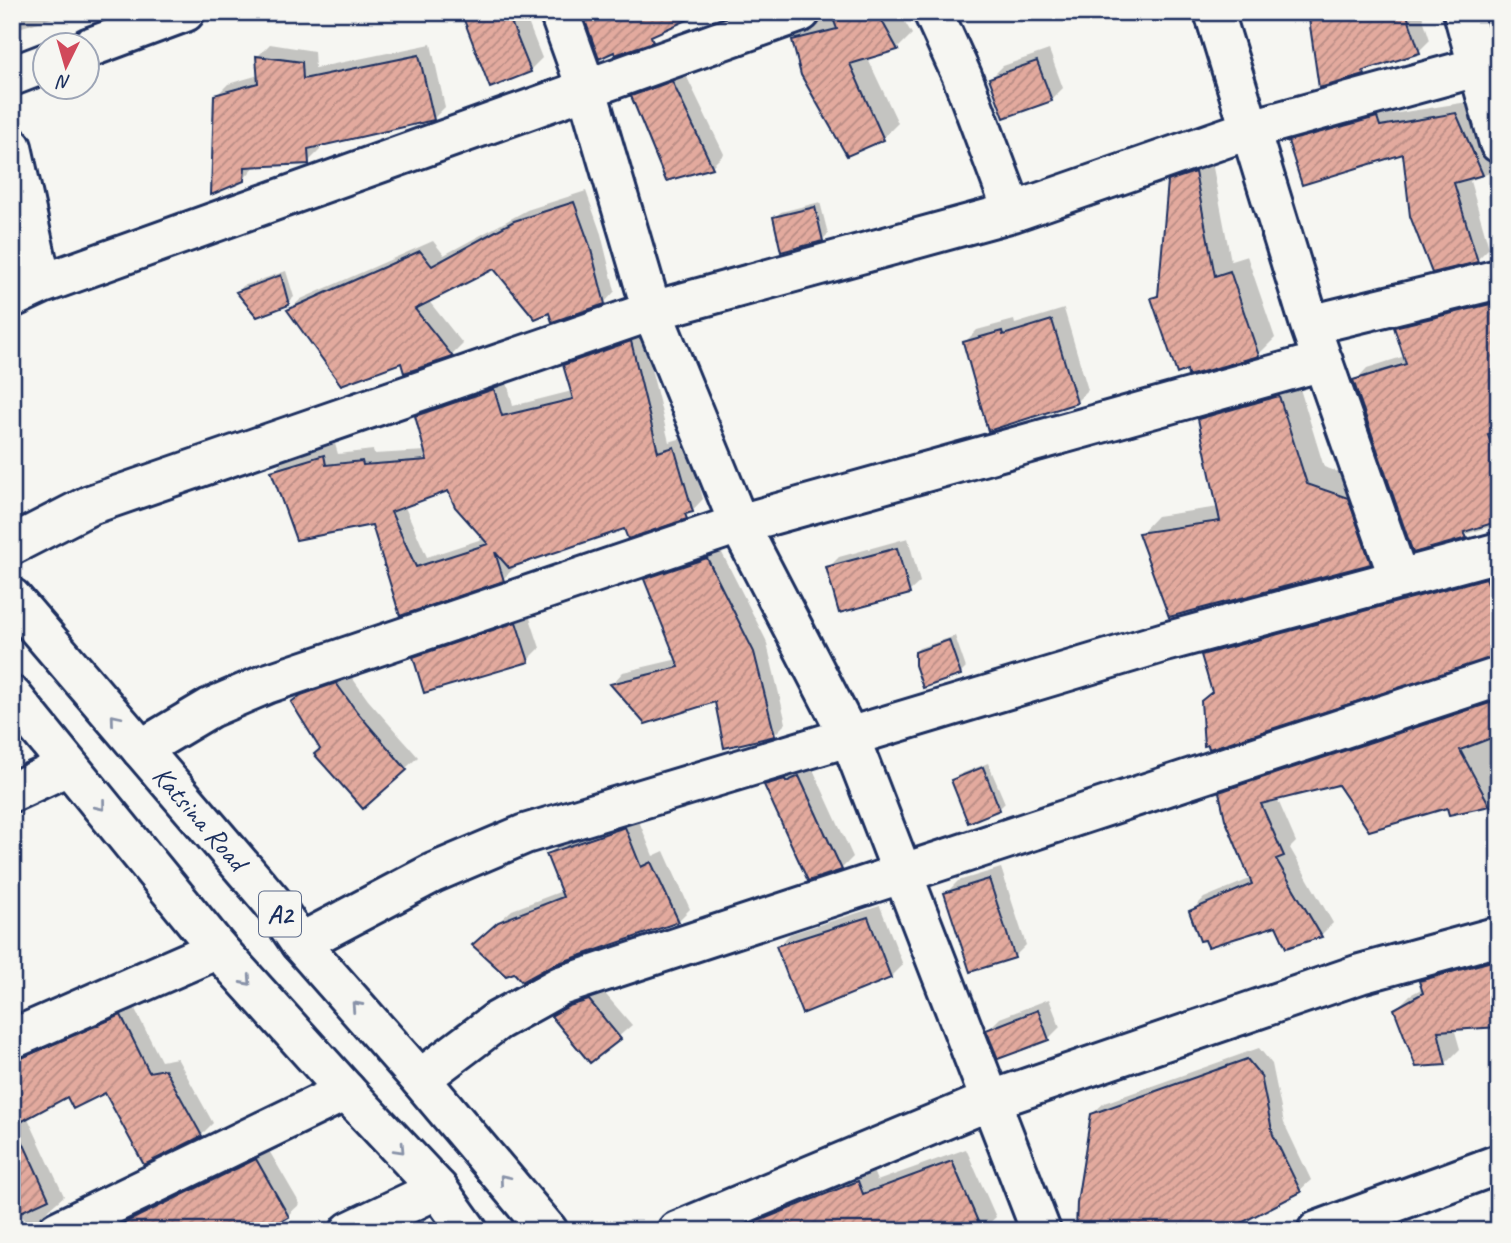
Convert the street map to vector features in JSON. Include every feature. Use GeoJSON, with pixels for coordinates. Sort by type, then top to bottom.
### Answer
{"type":"FeatureCollection","features":[{"type":"Feature","properties":{"kind":"main road"},"geometry":{"type":"LineString","coordinates":[[102,43],[186,12]]}},
{"type":"Feature","properties":{"kind":"main road"},"geometry":{"type":"LineString","coordinates":[[559,12],[587,90],[652,311],[738,524],[850,738],[1041,1231]]}},
{"type":"Feature","properties":{"kind":"main road"},"geometry":{"type":"LineString","coordinates":[[12,146],[27,291],[587,90],[715,27],[801,12]]}},
{"type":"Feature","properties":{"kind":"main road"},"geometry":{"type":"LineString","coordinates":[[933,12],[961,76],[1013,212]]}},
{"type":"Feature","properties":{"kind":"main road"},"geometry":{"type":"LineString","coordinates":[[1214,12],[1310,325],[1399,579]]}},
{"type":"Feature","properties":{"kind":"main road"},"geometry":{"type":"LineString","coordinates":[[1463,12],[1489,64],[1499,143]]}},
{"type":"Feature","properties":{"kind":"main road"},"geometry":{"type":"LineString","coordinates":[[12,545],[90,505],[652,311],[1013,212],[1251,129],[1489,64]]}},
{"type":"Feature","properties":{"kind":"main road"},"geometry":{"type":"LineString","coordinates":[[12,76],[32,69]]}},
{"type":"Feature","properties":{"kind":"main road"},"geometry":{"type":"LineString","coordinates":[[1310,325],[1499,279]]}},
{"type":"Feature","properties":{"kind":"main road"},"geometry":{"type":"LineString","coordinates":[[141,749],[210,708],[266,684],[738,524],[1323,361]]}},
{"type":"Feature","properties":{"kind":"main road"},"geometry":{"type":"LineString","coordinates":[[300,943],[433,873],[525,834],[1165,642],[1499,552]]}},
{"type":"Feature","properties":{"kind":"main road","name":"Katsina Road"},"geometry":{"type":"LineString","coordinates":[[12,598],[272,902],[300,943],[420,1079],[548,1231]]}},
{"type":"Feature","properties":{"kind":"main road"},"geometry":{"type":"LineString","coordinates":[[420,1079],[497,1021],[560,986],[1499,677]]}},
{"type":"Feature","properties":{"kind":"main road","name":"A2"},"geometry":{"type":"LineString","coordinates":[[12,696],[219,949],[438,1189],[468,1231]]}},
{"type":"Feature","properties":{"kind":"main road"},"geometry":{"type":"LineString","coordinates":[[12,792],[68,766]]}},
{"type":"Feature","properties":{"kind":"main road"},"geometry":{"type":"LineString","coordinates":[[677,1231],[989,1101],[1360,974],[1499,936]]}},
{"type":"Feature","properties":{"kind":"main road"},"geometry":{"type":"LineString","coordinates":[[12,1039],[219,949]]}},
{"type":"Feature","properties":{"kind":"main road"},"geometry":{"type":"LineString","coordinates":[[57,1231],[346,1091]]}},
{"type":"Feature","properties":{"kind":"main road"},"geometry":{"type":"LineString","coordinates":[[1317,1231],[1499,1164]]}},
{"type":"Feature","properties":{"kind":"main road"},"geometry":{"type":"LineString","coordinates":[[350,1231],[438,1189]]}},
{"type":"Feature","properties":{"kind":"building"},"geometry":{"type":"Polygon","coordinates":[[[461,12],[507,12],[531,72],[490,88],[461,12]]]}},
{"type":"Feature","properties":{"kind":"building"},"geometry":{"type":"Polygon","coordinates":[[[582,12],[705,12],[651,36],[653,42],[615,55],[614,52],[599,59],[582,12]]]}},
{"type":"Feature","properties":{"kind":"building"},"geometry":{"type":"Polygon","coordinates":[[[858,12],[877,12],[898,50],[850,64],[884,140],[847,156],[801,75],[792,40],[837,29],[834,21],[858,12]]]}},
{"type":"Feature","properties":{"kind":"building"},"geometry":{"type":"Polygon","coordinates":[[[1308,12],[1406,12],[1420,53],[1363,71],[1365,75],[1319,88],[1308,12]]]}},
{"type":"Feature","properties":{"kind":"building"},"geometry":{"type":"Polygon","coordinates":[[[419,55],[434,120],[308,149],[309,164],[245,167],[244,181],[211,195],[214,95],[258,83],[256,56],[302,62],[303,79],[419,55]]]}},
{"type":"Feature","properties":{"kind":"building"},"geometry":{"type":"Polygon","coordinates":[[[1037,61],[1052,101],[1004,118],[989,78],[1037,61]]]}},
{"type":"Feature","properties":{"kind":"building"},"geometry":{"type":"Polygon","coordinates":[[[672,81],[713,168],[666,181],[631,96],[672,81]]]}},
{"type":"Feature","properties":{"kind":"building"},"geometry":{"type":"Polygon","coordinates":[[[1456,113],[1483,175],[1454,183],[1478,262],[1432,273],[1410,216],[1403,154],[1302,185],[1288,141],[1377,117],[1380,126],[1456,113]]]}},
{"type":"Feature","properties":{"kind":"building"},"geometry":{"type":"Polygon","coordinates":[[[1195,172],[1215,276],[1230,271],[1259,356],[1188,376],[1187,370],[1177,374],[1151,298],[1158,296],[1168,181],[1195,172]]]}},
{"type":"Feature","properties":{"kind":"building"},"geometry":{"type":"Polygon","coordinates":[[[574,202],[590,246],[605,304],[552,322],[549,313],[535,319],[494,269],[415,309],[453,357],[404,373],[401,363],[341,385],[287,310],[420,251],[432,266],[514,221],[574,202]]]}},
{"type":"Feature","properties":{"kind":"building"},"geometry":{"type":"Polygon","coordinates":[[[815,207],[823,241],[781,252],[773,217],[815,207]]]}},
{"type":"Feature","properties":{"kind":"building"},"geometry":{"type":"Polygon","coordinates":[[[281,275],[289,305],[257,317],[236,292],[281,275]]]}},
{"type":"Feature","properties":{"kind":"building"},"geometry":{"type":"Polygon","coordinates":[[[1499,302],[1499,431],[1488,435],[1499,467],[1499,521],[1464,532],[1467,538],[1413,553],[1353,380],[1406,364],[1394,327],[1499,302]]]}},
{"type":"Feature","properties":{"kind":"building"},"geometry":{"type":"Polygon","coordinates":[[[1052,320],[1077,403],[988,431],[963,342],[1002,331],[1003,335],[1052,320]]]}},
{"type":"Feature","properties":{"kind":"building"},"geometry":{"type":"Polygon","coordinates":[[[631,341],[658,452],[674,447],[693,512],[685,514],[687,519],[628,539],[624,529],[509,568],[495,552],[504,581],[400,616],[372,525],[296,540],[271,471],[324,455],[326,465],[362,461],[363,465],[427,460],[415,416],[494,389],[502,416],[573,399],[563,365],[631,341]],[[448,491],[391,512],[416,567],[488,544],[455,507],[448,491]]]}},
{"type":"Feature","properties":{"kind":"building"},"geometry":{"type":"Polygon","coordinates":[[[1279,396],[1307,484],[1348,498],[1371,564],[1169,617],[1138,533],[1220,521],[1198,419],[1279,396]]]}},
{"type":"Feature","properties":{"kind":"building"},"geometry":{"type":"Polygon","coordinates":[[[897,548],[910,594],[839,613],[826,567],[897,548]]]}},
{"type":"Feature","properties":{"kind":"building"},"geometry":{"type":"Polygon","coordinates":[[[707,558],[754,652],[775,736],[724,748],[715,702],[645,724],[610,684],[679,667],[644,579],[707,558]]]}},
{"type":"Feature","properties":{"kind":"building"},"geometry":{"type":"Polygon","coordinates":[[[1486,578],[1489,585],[1499,583],[1499,656],[1209,749],[1208,745],[1204,746],[1201,701],[1212,692],[1201,655],[1486,578]]]}},
{"type":"Feature","properties":{"kind":"building"},"geometry":{"type":"Polygon","coordinates":[[[516,622],[529,662],[424,693],[413,657],[516,622]]]}},
{"type":"Feature","properties":{"kind":"building"},"geometry":{"type":"Polygon","coordinates":[[[949,640],[961,675],[923,688],[915,665],[915,652],[949,640]]]}},
{"type":"Feature","properties":{"kind":"building"},"geometry":{"type":"Polygon","coordinates":[[[336,683],[407,770],[363,809],[314,754],[320,749],[291,702],[301,695],[336,683]]]}},
{"type":"Feature","properties":{"kind":"building"},"geometry":{"type":"Polygon","coordinates":[[[1499,700],[1499,735],[1460,750],[1490,806],[1449,815],[1447,808],[1369,831],[1338,785],[1261,804],[1284,856],[1276,859],[1322,937],[1286,948],[1276,926],[1208,947],[1205,940],[1200,941],[1189,911],[1252,884],[1225,819],[1219,792],[1499,700]]]}},
{"type":"Feature","properties":{"kind":"building"},"geometry":{"type":"Polygon","coordinates":[[[983,767],[1000,810],[968,823],[951,780],[983,767]]]}},
{"type":"Feature","properties":{"kind":"building"},"geometry":{"type":"Polygon","coordinates":[[[799,776],[842,870],[808,881],[764,785],[785,779],[786,782],[799,776]]]}},
{"type":"Feature","properties":{"kind":"building"},"geometry":{"type":"Polygon","coordinates":[[[625,827],[641,867],[651,862],[679,922],[553,965],[522,982],[514,973],[506,976],[472,945],[498,922],[563,897],[546,854],[625,827]]]}},
{"type":"Feature","properties":{"kind":"building"},"geometry":{"type":"Polygon","coordinates":[[[989,879],[1015,958],[970,972],[944,893],[989,879]]]}},
{"type":"Feature","properties":{"kind":"building"},"geometry":{"type":"Polygon","coordinates":[[[868,917],[891,978],[802,1014],[776,946],[868,917]]]}},
{"type":"Feature","properties":{"kind":"building"},"geometry":{"type":"Polygon","coordinates":[[[1499,959],[1499,1027],[1438,1031],[1446,1065],[1416,1067],[1394,1009],[1423,993],[1419,981],[1499,959]]]}},
{"type":"Feature","properties":{"kind":"building"},"geometry":{"type":"Polygon","coordinates":[[[589,1000],[621,1039],[590,1063],[551,1016],[569,1006],[589,1000]]]}},
{"type":"Feature","properties":{"kind":"building"},"geometry":{"type":"Polygon","coordinates":[[[1038,1010],[1049,1040],[998,1059],[986,1030],[1038,1010]]]}},
{"type":"Feature","properties":{"kind":"building"},"geometry":{"type":"Polygon","coordinates":[[[121,1015],[149,1072],[165,1069],[202,1136],[144,1165],[105,1093],[73,1109],[67,1097],[15,1125],[49,1199],[12,1216],[12,1062],[121,1015]]]}},
{"type":"Feature","properties":{"kind":"building"},"geometry":{"type":"Polygon","coordinates":[[[1247,1059],[1261,1076],[1273,1135],[1301,1192],[1226,1231],[1076,1231],[1077,1202],[1091,1114],[1247,1059]]]}},
{"type":"Feature","properties":{"kind":"building"},"geometry":{"type":"Polygon","coordinates":[[[256,1159],[289,1217],[265,1231],[108,1231],[256,1159]]]}},
{"type":"Feature","properties":{"kind":"building"},"geometry":{"type":"Polygon","coordinates":[[[952,1161],[982,1231],[734,1231],[858,1181],[863,1194],[952,1161]]]}}]}
